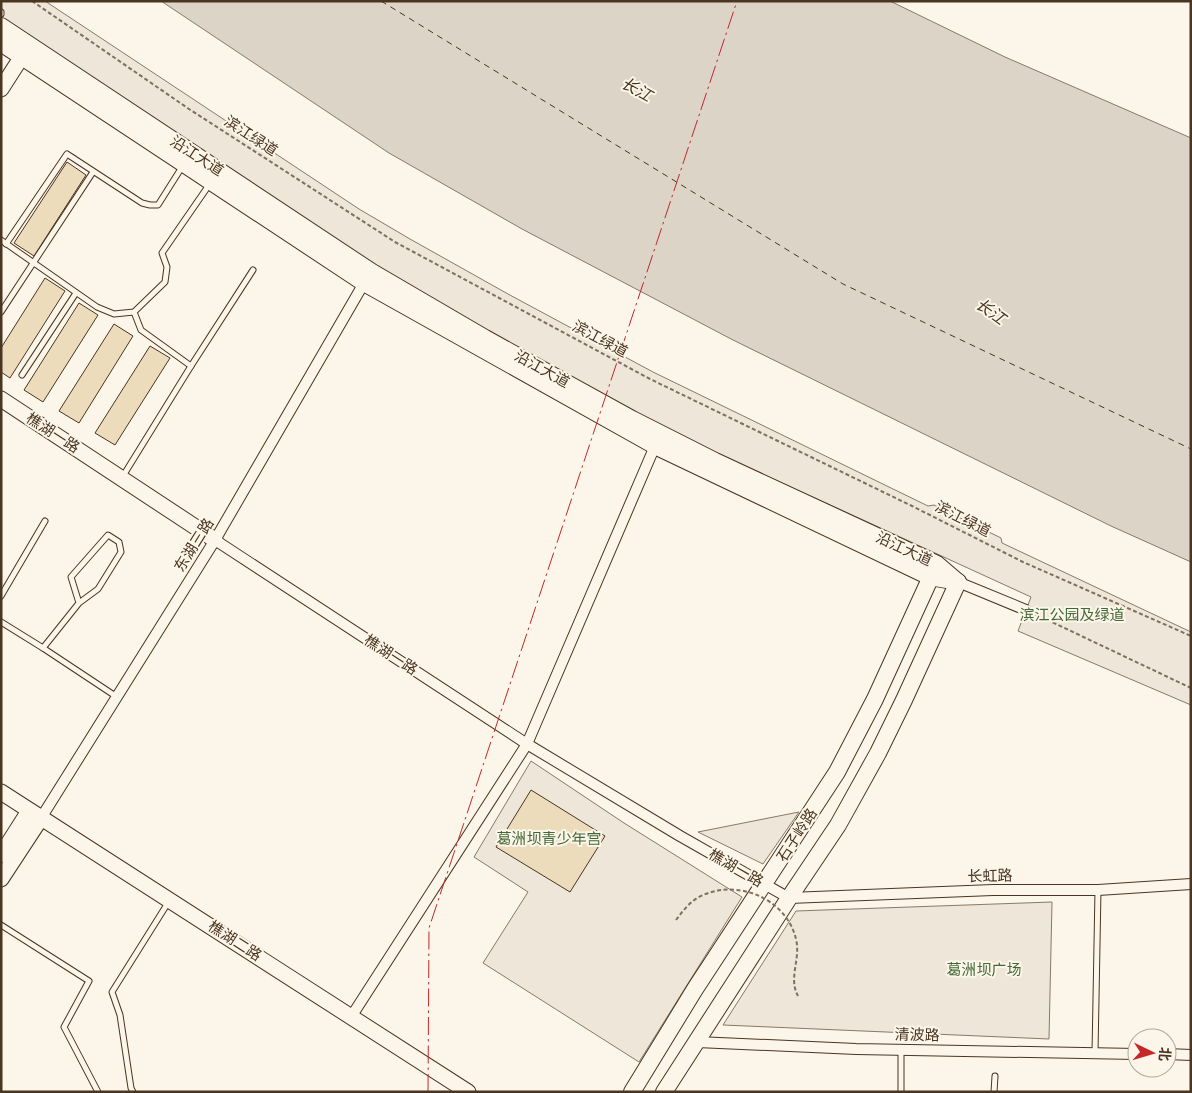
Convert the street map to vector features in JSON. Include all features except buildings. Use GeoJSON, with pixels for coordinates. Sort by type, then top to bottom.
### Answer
{"type":"FeatureCollection","features":[{"type":"Feature","properties":{"kind":"main road","name":"沿江大道"},"geometry":{"type":"LineString","coordinates":[[1,26],[25,52],[184,164],[364,283],[655,446],[933,570]]}},
{"type":"Feature","properties":{"kind":"main road","name":"沿江大道"},"geometry":{"type":"LineString","coordinates":[[1,44],[25,52],[372,272],[486,338],[632,419],[958,582]]}},
{"type":"Feature","properties":{"kind":"main road"},"geometry":{"type":"LineString","coordinates":[[1,89],[25,52]]}},
{"type":"Feature","properties":{"kind":"main road","name":"樵湖一路"},"geometry":{"type":"LineString","coordinates":[[1,399],[215,540]]}},
{"type":"Feature","properties":{"kind":"main road","name":"石子岭路"},"geometry":{"type":"LineString","coordinates":[[632,1092],[837,772],[875,699],[933,570]]}},
{"type":"Feature","properties":{"kind":"main road","name":"石子岭路"},"geometry":{"type":"LineString","coordinates":[[664,1092],[838,825],[878,754],[958,582]]}},
{"type":"Feature","properties":{"kind":"main road","name":"樵湖二路"},"geometry":{"type":"LineString","coordinates":[[1,792],[32,819],[452,1092]]}},
{"type":"Feature","properties":{"kind":"main road","name":"樵湖二路"},"geometry":{"type":"LineString","coordinates":[[1,804],[32,819],[170,899],[468,1092]]}},
{"type":"Feature","properties":{"kind":"main road"},"geometry":{"type":"LineString","coordinates":[[1,855],[32,819]]}},
{"type":"Feature","properties":{"kind":"main road"},"geometry":{"type":"LineString","coordinates":[[1,879],[32,819]]}},
{"type":"Feature","properties":{"kind":"street","name":"东湖三路"},"geometry":{"type":"LineString","coordinates":[[32,819],[117,697],[215,540],[364,283]]}},
{"type":"Feature","properties":{"kind":"street"},"geometry":{"type":"LineString","coordinates":[[352,1017],[527,744],[655,446]]}},
{"type":"Feature","properties":{"kind":"street","name":"樵湖一路"},"geometry":{"type":"LineString","coordinates":[[215,540],[527,744],[680,836],[789,898]]}},
{"type":"Feature","properties":{"kind":"street"},"geometry":{"type":"LineString","coordinates":[[958,582],[1026,610]]}},
{"type":"Feature","properties":{"kind":"street","name":"长虹路"},"geometry":{"type":"LineString","coordinates":[[789,898],[993,890],[1098,890],[1191,884]]}},
{"type":"Feature","properties":{"kind":"street","name":"清波路"},"geometry":{"type":"LineString","coordinates":[[697,1042],[901,1050],[1127,1054]]}},
{"type":"Feature","properties":{"kind":"street"},"geometry":{"type":"LineString","coordinates":[[1177,1054],[1191,1055]]}},
{"type":"Feature","properties":{"kind":"lane"},"geometry":{"type":"LineString","coordinates":[[184,164],[158,205],[150,205],[142,203],[67,154],[4,242],[97,307],[114,314],[134,312],[166,282],[168,267],[162,253],[212,182]]}},
{"type":"Feature","properties":{"kind":"lane"},"geometry":{"type":"LineString","coordinates":[[1,312],[94,172]]}},
{"type":"Feature","properties":{"kind":"lane"},"geometry":{"type":"LineString","coordinates":[[121,478],[190,366],[253,270]]}},
{"type":"Feature","properties":{"kind":"lane"},"geometry":{"type":"LineString","coordinates":[[22,375],[76,293]]}},
{"type":"Feature","properties":{"kind":"lane"},"geometry":{"type":"LineString","coordinates":[[134,312],[141,330],[190,366]]}},
{"type":"Feature","properties":{"kind":"lane"},"geometry":{"type":"LineString","coordinates":[[1,596],[45,521]]}},
{"type":"Feature","properties":{"kind":"lane"},"geometry":{"type":"LineString","coordinates":[[43,648],[79,603],[98,589],[121,552],[119,542],[108,535],[71,577],[79,603]]}},
{"type":"Feature","properties":{"kind":"lane"},"geometry":{"type":"LineString","coordinates":[[1,622],[117,697]]}},
{"type":"Feature","properties":{"kind":"lane"},"geometry":{"type":"LineString","coordinates":[[1095,1053],[1098,890]]}},
{"type":"Feature","properties":{"kind":"lane"},"geometry":{"type":"LineString","coordinates":[[133,1092],[120,1015],[112,992],[166,906]]}},
{"type":"Feature","properties":{"kind":"lane"},"geometry":{"type":"LineString","coordinates":[[1,925],[89,981],[64,1027],[98,1092]]}},
{"type":"Feature","properties":{"kind":"lane"},"geometry":{"type":"LineString","coordinates":[[901,1050],[901,1092]]}},
{"type":"Feature","properties":{"kind":"lane"},"geometry":{"type":"LineString","coordinates":[[994,1092],[995,1076]]}},
{"type":"Feature","properties":{"kind":"path","name":"滨江绿道"},"geometry":{"type":"LineString","coordinates":[[32,1],[189,109],[395,242],[659,384],[912,506],[1023,562],[1191,636]]}},
{"type":"Feature","properties":{"kind":"path"},"geometry":{"type":"LineString","coordinates":[[1026,610],[1191,688]]}},
{"type":"Feature","properties":{"kind":"path"},"geometry":{"type":"LineString","coordinates":[[676,920],[688,904],[698,898],[722,890],[733,889],[749,892],[769,902],[792,926],[797,940],[798,958],[793,988],[798,996]]}},
{"type":"Feature","properties":{"kind":"green space","name":"滨江公园及绿道"},"geometry":{"type":"Polygon","coordinates":[[[1,1],[45,1],[359,209],[508,294],[653,372],[928,506],[934,505],[1001,538],[1002,543],[1191,632],[1191,705],[1018,631],[1031,597],[682,437],[476,325],[280,207],[1,18],[1,1]]]}},
{"type":"Feature","properties":{"kind":"green space","name":"葛洲坝青少年宫"},"geometry":{"type":"Polygon","coordinates":[[[531,761],[624,823],[742,897],[639,1062],[483,963],[528,892],[474,857],[531,761]]]}},
{"type":"Feature","properties":{"kind":"green space"},"geometry":{"type":"Polygon","coordinates":[[[799,812],[763,864],[698,832],[799,812]]]}},
{"type":"Feature","properties":{"kind":"green space","name":"葛洲坝广场"},"geometry":{"type":"Polygon","coordinates":[[[1052,902],[1049,1039],[723,1025],[796,911],[1052,902]]]}},
{"type":"Feature","properties":{"kind":"water","name":"长江"},"geometry":{"type":"Polygon","coordinates":[[[161,1],[890,1],[1005,57],[1191,138],[1191,562],[1111,526],[733,340],[522,229],[389,153],[161,1]]]}},
{"type":"Feature","properties":{"kind":"ferry route"},"geometry":{"type":"LineString","coordinates":[[381,1],[843,284],[1191,449]]}},
{"type":"Feature","properties":{"kind":"power"},"geometry":{"type":"LineString","coordinates":[[428,1092],[429,928],[737,1]]}}]}
